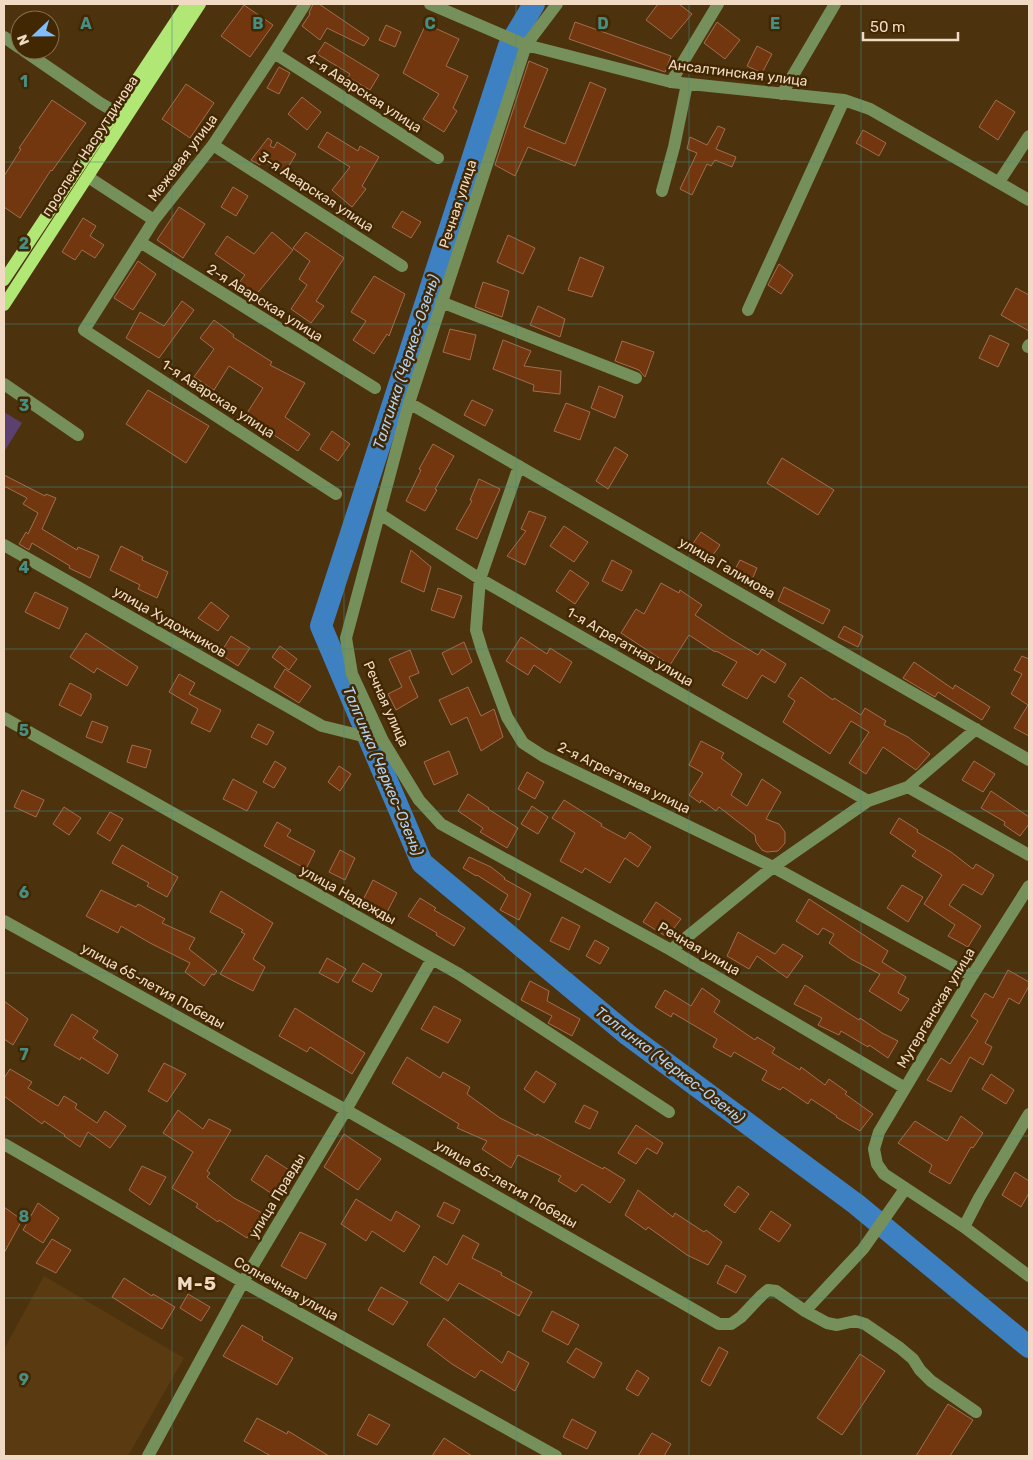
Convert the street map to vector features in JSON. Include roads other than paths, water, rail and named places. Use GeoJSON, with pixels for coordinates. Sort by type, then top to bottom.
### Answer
{"type":"FeatureCollection","features":[{"type":"Feature","properties":{"kind":"main road","name":"проспект Насрутдинова"},"geometry":{"type":"LineString","coordinates":[[4,305],[88,177],[121,115],[187,4]]}},
{"type":"Feature","properties":{"kind":"main road","name":"проспект Насрутдинова"},"geometry":{"type":"LineString","coordinates":[[4,280],[200,4]]}},
{"type":"Feature","properties":{"kind":"street","name":"Межевая улица"},"geometry":{"type":"LineString","coordinates":[[84,330],[154,220],[213,145],[305,4]]}},
{"type":"Feature","properties":{"kind":"street","name":"Ансалтинская улица"},"geometry":{"type":"LineString","coordinates":[[430,4],[523,43],[671,82],[844,100],[870,109],[1029,200]]}},
{"type":"Feature","properties":{"kind":"street","name":"Речная улица"},"geometry":{"type":"LineString","coordinates":[[557,4],[523,43],[410,403],[346,638],[352,674],[383,740],[419,800],[441,824],[671,950],[905,1088]]}},
{"type":"Feature","properties":{"kind":"street"},"geometry":{"type":"LineString","coordinates":[[671,82],[718,4]]}},
{"type":"Feature","properties":{"kind":"street"},"geometry":{"type":"LineString","coordinates":[[782,94],[835,4]]}},
{"type":"Feature","properties":{"kind":"street","name":"4-я Аварская улица"},"geometry":{"type":"LineString","coordinates":[[274,53],[438,158]]}},
{"type":"Feature","properties":{"kind":"street"},"geometry":{"type":"LineString","coordinates":[[38,60],[100,103],[121,115]]}},
{"type":"Feature","properties":{"kind":"street"},"geometry":{"type":"LineString","coordinates":[[662,191],[674,147],[687,84]]}},
{"type":"Feature","properties":{"kind":"street"},"geometry":{"type":"LineString","coordinates":[[748,310],[844,100]]}},
{"type":"Feature","properties":{"kind":"street"},"geometry":{"type":"LineString","coordinates":[[998,182],[1029,136]]}},
{"type":"Feature","properties":{"kind":"street","name":"3-я Аварская улица"},"geometry":{"type":"LineString","coordinates":[[213,145],[402,266]]}},
{"type":"Feature","properties":{"kind":"street"},"geometry":{"type":"LineString","coordinates":[[88,177],[154,220]]}},
{"type":"Feature","properties":{"kind":"street","name":"2-я Аварская улица"},"geometry":{"type":"LineString","coordinates":[[140,242],[375,388]]}},
{"type":"Feature","properties":{"kind":"street"},"geometry":{"type":"LineString","coordinates":[[441,302],[636,378]]}},
{"type":"Feature","properties":{"kind":"street","name":"1-я Аварская улица"},"geometry":{"type":"LineString","coordinates":[[84,330],[336,494]]}},
{"type":"Feature","properties":{"kind":"street"},"geometry":{"type":"LineString","coordinates":[[4,384],[78,435]]}},
{"type":"Feature","properties":{"kind":"street","name":"улица Галимова"},"geometry":{"type":"LineString","coordinates":[[410,403],[1029,760]]}},
{"type":"Feature","properties":{"kind":"street","name":"2-я Агрегатная улица"},"geometry":{"type":"LineString","coordinates":[[519,466],[480,579],[476,630],[507,717],[523,743],[543,756],[773,867],[972,976]]}},
{"type":"Feature","properties":{"kind":"street","name":"1-я Агрегатная улица"},"geometry":{"type":"LineString","coordinates":[[380,514],[480,579],[868,801]]}},
{"type":"Feature","properties":{"kind":"street","name":"улица Художников"},"geometry":{"type":"LineString","coordinates":[[4,545],[322,726],[383,740]]}},
{"type":"Feature","properties":{"kind":"street","name":"улица Надежды"},"geometry":{"type":"LineString","coordinates":[[4,718],[459,974],[669,1112]]}},
{"type":"Feature","properties":{"kind":"street"},"geometry":{"type":"LineString","coordinates":[[671,950],[773,867],[868,801],[908,787],[976,729]]}},
{"type":"Feature","properties":{"kind":"street"},"geometry":{"type":"LineString","coordinates":[[908,787],[1029,855]]}},
{"type":"Feature","properties":{"kind":"street","name":"Мугерганская улица"},"geometry":{"type":"LineString","coordinates":[[906,1189],[884,1174],[877,1164],[874,1149],[879,1132],[972,976],[1029,886]]}},
{"type":"Feature","properties":{"kind":"street","name":"улица 65-летия Победы"},"geometry":{"type":"LineString","coordinates":[[4,921],[346,1110],[719,1324],[731,1324],[742,1317],[768,1290],[776,1291],[805,1311],[827,1323],[837,1325],[855,1321],[865,1324],[914,1359],[920,1370],[931,1381],[976,1412]]}},
{"type":"Feature","properties":{"kind":"street","name":"улица Правды"},"geometry":{"type":"LineString","coordinates":[[154,1454],[243,1282],[346,1110],[432,959]]}},
{"type":"Feature","properties":{"kind":"street"},"geometry":{"type":"LineString","coordinates":[[964,1227],[1029,1114]]}},
{"type":"Feature","properties":{"kind":"street","name":"Солнечная улица"},"geometry":{"type":"LineString","coordinates":[[4,1144],[243,1282],[556,1456]]}},
{"type":"Feature","properties":{"kind":"street"},"geometry":{"type":"LineString","coordinates":[[805,1311],[863,1249],[906,1189],[964,1227],[1029,1276]]}},
{"type":"Feature","properties":{"kind":"waterway","name":"Талгинка (Черкес-Озень)"},"geometry":{"type":"LineString","coordinates":[[534,4],[509,46],[321,626],[422,863],[628,1035],[856,1204],[1029,1347]]}},
{"type":"Feature","properties":{"kind":"district","name":"М-5"},"geometry":{"type":"Point","coordinates":[197,1283]}}]}
